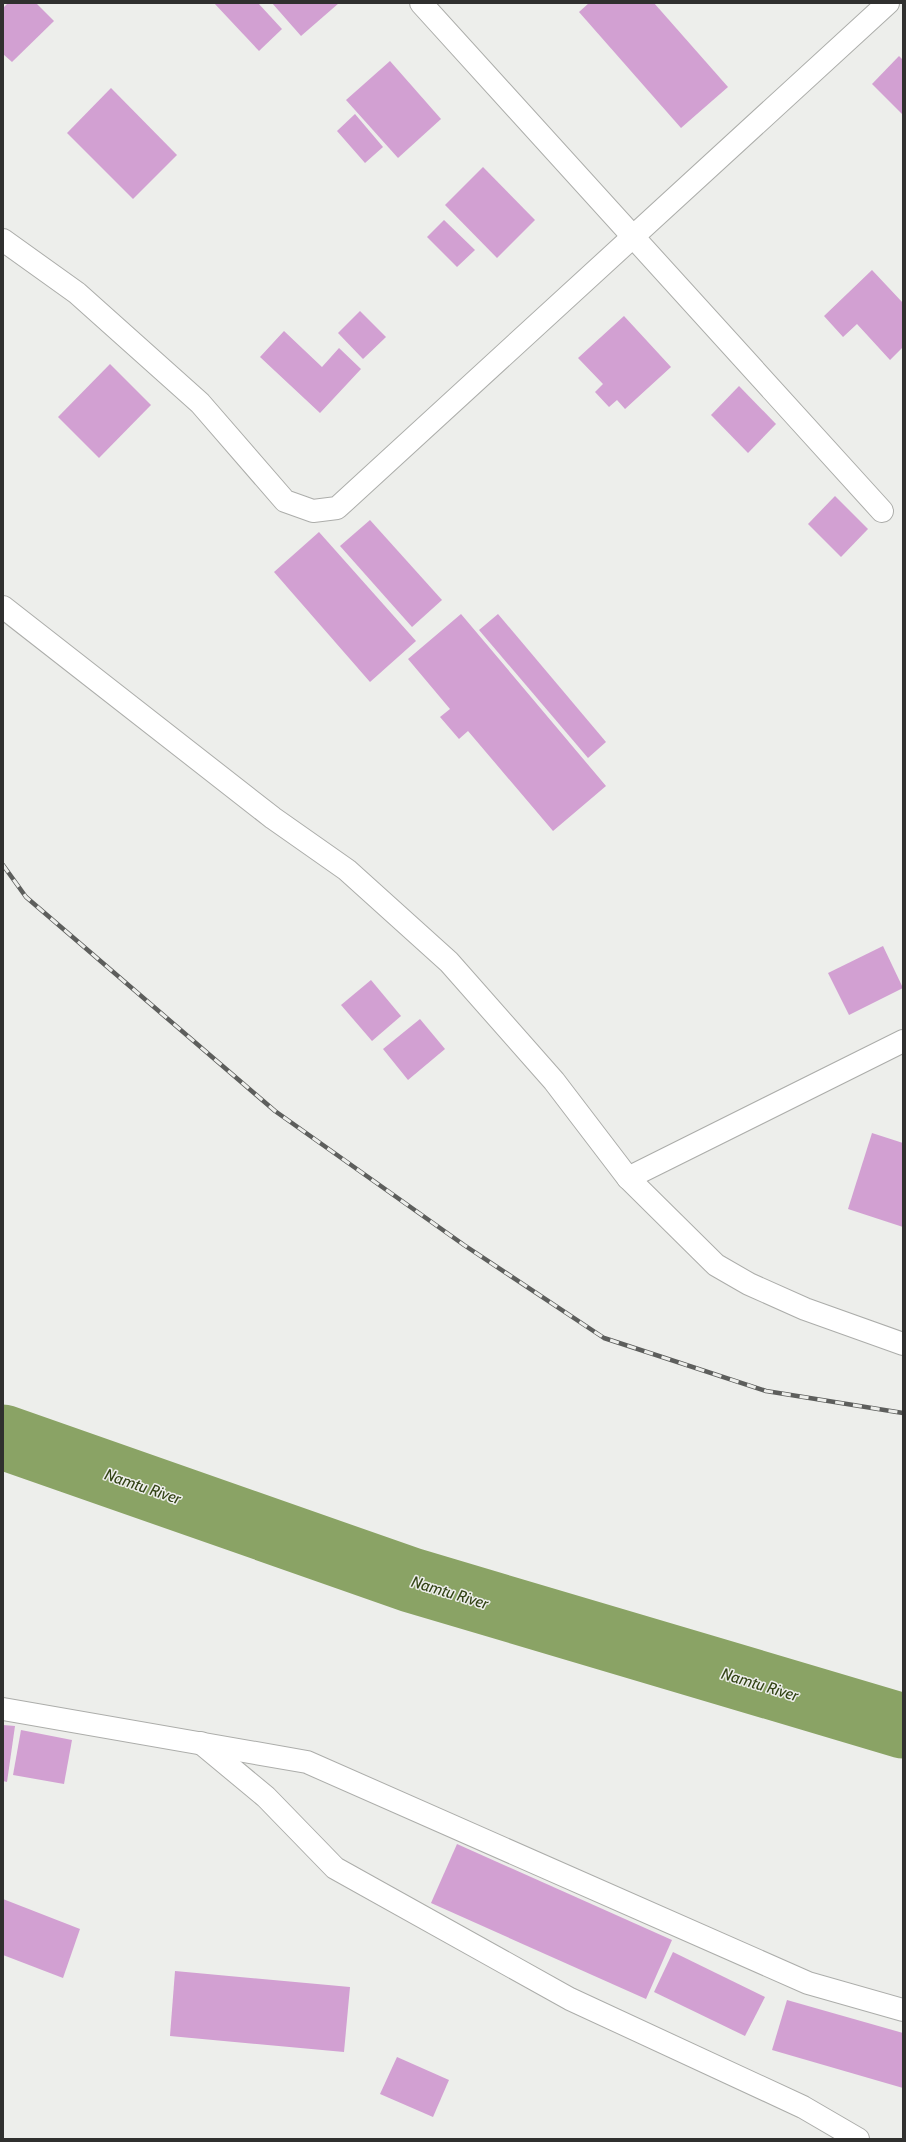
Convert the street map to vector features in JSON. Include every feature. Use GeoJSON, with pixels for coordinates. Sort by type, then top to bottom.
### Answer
{"type":"FeatureCollection","features":[{"type":"Feature","properties":{"kind":"street"},"geometry":{"type":"LineString","coordinates":[[421,3],[882,511]]}},
{"type":"Feature","properties":{"kind":"street"},"geometry":{"type":"LineString","coordinates":[[3,240],[77,293],[200,403],[285,501],[314,511],[337,508],[888,3]]}},
{"type":"Feature","properties":{"kind":"street"},"geometry":{"type":"LineString","coordinates":[[3,606],[273,818],[347,870],[448,962],[554,1081],[628,1178],[716,1265],[749,1284],[805,1309],[903,1344]]}},
{"type":"Feature","properties":{"kind":"street"},"geometry":{"type":"LineString","coordinates":[[628,1178],[903,1041]]}},
{"type":"Feature","properties":{"kind":"street"},"geometry":{"type":"LineString","coordinates":[[3,1709],[307,1762],[808,1983],[903,2010]]}},
{"type":"Feature","properties":{"kind":"street"},"geometry":{"type":"LineString","coordinates":[[201,1743],[266,1797],[335,1868],[570,1999],[803,2107],[858,2139]]}},
{"type":"Feature","properties":{"kind":"building"},"geometry":{"type":"Polygon","coordinates":[[[8,3],[36,3],[54,21],[12,62],[3,54],[3,8],[8,3]]]}},
{"type":"Feature","properties":{"kind":"building"},"geometry":{"type":"Polygon","coordinates":[[[214,3],[258,3],[282,29],[259,51],[214,3]]]}},
{"type":"Feature","properties":{"kind":"building"},"geometry":{"type":"Polygon","coordinates":[[[272,3],[339,3],[301,36],[272,3]]]}},
{"type":"Feature","properties":{"kind":"building"},"geometry":{"type":"Polygon","coordinates":[[[589,3],[654,3],[728,87],[681,128],[579,12],[589,3]]]}},
{"type":"Feature","properties":{"kind":"building"},"geometry":{"type":"Polygon","coordinates":[[[899,56],[903,60],[903,115],[872,84],[899,56]]]}},
{"type":"Feature","properties":{"kind":"building"},"geometry":{"type":"Polygon","coordinates":[[[390,61],[441,119],[398,158],[346,100],[390,61]]]}},
{"type":"Feature","properties":{"kind":"building"},"geometry":{"type":"Polygon","coordinates":[[[111,88],[177,155],[133,199],[67,133],[111,88]]]}},
{"type":"Feature","properties":{"kind":"building"},"geometry":{"type":"Polygon","coordinates":[[[355,114],[383,147],[365,163],[337,131],[355,114]]]}},
{"type":"Feature","properties":{"kind":"building"},"geometry":{"type":"Polygon","coordinates":[[[483,167],[535,220],[497,258],[445,205],[483,167]]]}},
{"type":"Feature","properties":{"kind":"building"},"geometry":{"type":"Polygon","coordinates":[[[444,220],[475,250],[457,267],[427,237],[444,220]]]}},
{"type":"Feature","properties":{"kind":"building"},"geometry":{"type":"Polygon","coordinates":[[[872,270],[903,303],[903,347],[890,360],[857,324],[843,337],[824,316],[872,270]]]}},
{"type":"Feature","properties":{"kind":"building"},"geometry":{"type":"Polygon","coordinates":[[[360,311],[386,337],[363,359],[338,333],[360,311]]]}},
{"type":"Feature","properties":{"kind":"building"},"geometry":{"type":"Polygon","coordinates":[[[624,316],[671,367],[625,409],[617,400],[609,407],[595,392],[603,384],[578,358],[624,316]]]}},
{"type":"Feature","properties":{"kind":"building"},"geometry":{"type":"Polygon","coordinates":[[[284,331],[322,367],[339,348],[361,369],[320,413],[260,357],[284,331]]]}},
{"type":"Feature","properties":{"kind":"building"},"geometry":{"type":"Polygon","coordinates":[[[110,364],[151,405],[99,458],[58,417],[110,364]]]}},
{"type":"Feature","properties":{"kind":"building"},"geometry":{"type":"Polygon","coordinates":[[[739,386],[776,424],[748,453],[711,415],[739,386]]]}},
{"type":"Feature","properties":{"kind":"building"},"geometry":{"type":"Polygon","coordinates":[[[835,496],[868,529],[841,557],[808,524],[835,496]]]}},
{"type":"Feature","properties":{"kind":"building"},"geometry":{"type":"Polygon","coordinates":[[[370,520],[442,600],[412,627],[340,546],[370,520]]]}},
{"type":"Feature","properties":{"kind":"building"},"geometry":{"type":"Polygon","coordinates":[[[319,532],[416,641],[370,682],[274,572],[319,532]]]}},
{"type":"Feature","properties":{"kind":"building"},"geometry":{"type":"Polygon","coordinates":[[[461,614],[606,786],[553,831],[468,731],[459,739],[440,717],[450,709],[408,659],[461,614]]]}},
{"type":"Feature","properties":{"kind":"building"},"geometry":{"type":"Polygon","coordinates":[[[498,614],[606,742],[588,758],[479,630],[498,614]]]}},
{"type":"Feature","properties":{"kind":"building"},"geometry":{"type":"Polygon","coordinates":[[[883,946],[903,988],[849,1015],[828,973],[883,946]]]}},
{"type":"Feature","properties":{"kind":"building"},"geometry":{"type":"Polygon","coordinates":[[[371,980],[401,1016],[372,1041],[341,1005],[371,980]]]}},
{"type":"Feature","properties":{"kind":"building"},"geometry":{"type":"Polygon","coordinates":[[[420,1019],[445,1049],[408,1080],[383,1049],[420,1019]]]}},
{"type":"Feature","properties":{"kind":"building"},"geometry":{"type":"Polygon","coordinates":[[[872,1133],[903,1143],[903,1227],[848,1209],[872,1133]]]}},
{"type":"Feature","properties":{"kind":"building"},"geometry":{"type":"Polygon","coordinates":[[[3,1725],[15,1726],[7,1782],[3,1781],[3,1725]]]}},
{"type":"Feature","properties":{"kind":"building"},"geometry":{"type":"Polygon","coordinates":[[[21,1730],[72,1740],[64,1784],[13,1775],[21,1730]]]}},
{"type":"Feature","properties":{"kind":"building"},"geometry":{"type":"Polygon","coordinates":[[[457,1844],[672,1940],[646,1999],[431,1903],[457,1844]]]}},
{"type":"Feature","properties":{"kind":"building"},"geometry":{"type":"Polygon","coordinates":[[[3,1899],[80,1929],[63,1978],[3,1955],[3,1899]]]}},
{"type":"Feature","properties":{"kind":"building"},"geometry":{"type":"Polygon","coordinates":[[[673,1952],[765,1997],[745,2036],[654,1992],[673,1952]]]}},
{"type":"Feature","properties":{"kind":"building"},"geometry":{"type":"Polygon","coordinates":[[[175,1971],[350,1987],[344,2052],[170,2036],[175,1971]]]}},
{"type":"Feature","properties":{"kind":"building"},"geometry":{"type":"Polygon","coordinates":[[[787,2000],[903,2033],[903,2088],[772,2050],[787,2000]]]}},
{"type":"Feature","properties":{"kind":"building"},"geometry":{"type":"Polygon","coordinates":[[[397,2057],[449,2080],[433,2117],[380,2094],[397,2057]]]}},
{"type":"Feature","properties":{"kind":"waterway","name":"Namtu River"},"geometry":{"type":"LineString","coordinates":[[3,1437],[411,1580],[903,1726]]}},
{"type":"Feature","properties":{"kind":"railway"},"geometry":{"type":"LineString","coordinates":[[3,865],[26,897],[275,1111],[464,1245],[604,1338],[766,1391],[903,1413]]}}]}
